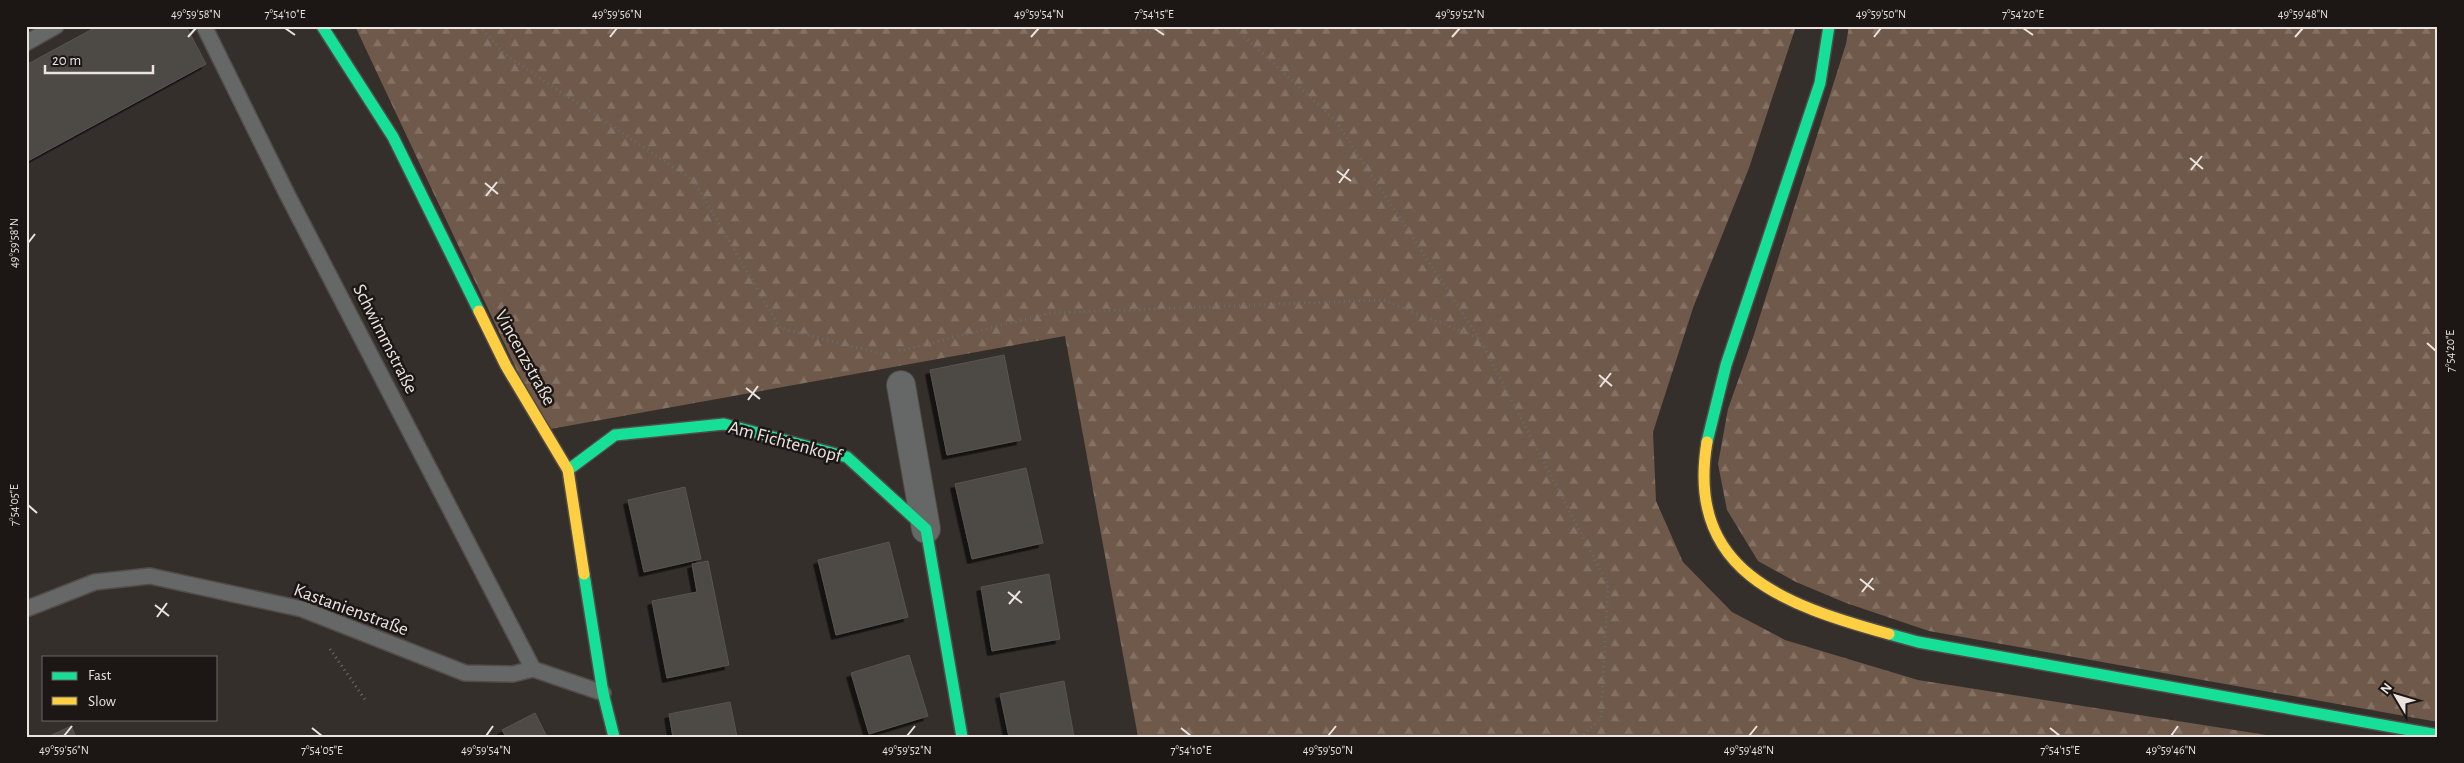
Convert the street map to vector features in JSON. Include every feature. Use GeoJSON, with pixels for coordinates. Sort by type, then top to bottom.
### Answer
{"type":"FeatureCollection","features":[{"type":"Feature","properties":{"kind":"street","name":"Vincenzstraße"},"geometry":{"type":"LineString","coordinates":[[322,26],[392,137],[506,366],[568,470],[603,693],[614,737]]}},
{"type":"Feature","properties":{"kind":"street"},"geometry":{"type":"LineString","coordinates":[[1829,26],[1820,83],[1711,412],[1703,475],[1711,527],[1728,554],[1752,576],[1836,620],[1918,642],[2438,735]]}},
{"type":"Feature","properties":{"kind":"street"},"geometry":{"type":"LineString","coordinates":[[901,384],[962,737]]}},
{"type":"Feature","properties":{"kind":"street","name":"Am Fichtenkopf"},"geometry":{"type":"LineString","coordinates":[[568,470],[615,434],[724,424],[847,457],[926,529]]}},
{"type":"Feature","properties":{"kind":"lane"},"geometry":{"type":"LineString","coordinates":[[26,42],[56,26]]}},
{"type":"Feature","properties":{"kind":"lane","name":"Schwimmstraße"},"geometry":{"type":"LineString","coordinates":[[204,26],[292,203],[533,669]]}},
{"type":"Feature","properties":{"kind":"lane","name":"Kastanienstraße"},"geometry":{"type":"LineString","coordinates":[[26,609],[95,582],[150,576],[302,609],[464,672],[513,674],[533,669]]}},
{"type":"Feature","properties":{"kind":"lane"},"geometry":{"type":"LineString","coordinates":[[533,669],[603,693]]}},
{"type":"Feature","properties":{"kind":"path"},"geometry":{"type":"LineString","coordinates":[[479,26],[507,56],[694,181],[780,328],[884,355],[1051,313],[1383,300],[1479,338]]}},
{"type":"Feature","properties":{"kind":"path"},"geometry":{"type":"LineString","coordinates":[[1105,26],[1153,32],[1155,26]]}},
{"type":"Feature","properties":{"kind":"path"},"geometry":{"type":"LineString","coordinates":[[1233,26],[1335,120],[1479,338],[1608,585],[1601,718],[1581,737]]}},
{"type":"Feature","properties":{"kind":"path"},"geometry":{"type":"LineString","coordinates":[[302,609],[366,701]]}},
{"type":"Feature","properties":{"kind":"green space"},"geometry":{"type":"Polygon","coordinates":[[[355,26],[1796,26],[1749,168],[1693,308],[1653,432],[1656,501],[1683,562],[1732,612],[1785,640],[1918,680],[2279,737],[1138,737],[1065,336],[545,430],[355,26]]]}},
{"type":"Feature","properties":{"kind":"green space"},"geometry":{"type":"Polygon","coordinates":[[[1849,26],[2438,26],[2438,722],[1929,631],[1846,603],[1796,582],[1758,561],[1727,510],[1718,464],[1728,409],[1751,344],[1846,44],[1849,26]]]}},
{"type":"Feature","properties":{"kind":"building"},"geometry":{"type":"Polygon","coordinates":[[[98,26],[186,26],[206,64],[26,162],[26,65],[98,26]]]}},
{"type":"Feature","properties":{"kind":"building"},"geometry":{"type":"Polygon","coordinates":[[[1004,355],[1021,440],[947,455],[930,370],[1004,355]]]}},
{"type":"Feature","properties":{"kind":"building"},"geometry":{"type":"Polygon","coordinates":[[[1026,468],[1043,543],[972,559],[955,484],[1026,468]]]}},
{"type":"Feature","properties":{"kind":"building"},"geometry":{"type":"Polygon","coordinates":[[[685,487],[701,559],[644,572],[628,500],[685,487]]]}},
{"type":"Feature","properties":{"kind":"building"},"geometry":{"type":"Polygon","coordinates":[[[889,542],[908,617],[836,635],[818,560],[889,542]]]}},
{"type":"Feature","properties":{"kind":"building"},"geometry":{"type":"Polygon","coordinates":[[[708,561],[729,665],[667,678],[652,601],[697,592],[692,564],[708,561]]]}},
{"type":"Feature","properties":{"kind":"building"},"geometry":{"type":"Polygon","coordinates":[[[1049,574],[1060,639],[992,651],[981,587],[1049,574]]]}},
{"type":"Feature","properties":{"kind":"building"},"geometry":{"type":"Polygon","coordinates":[[[909,655],[928,716],[869,734],[851,673],[909,655]]]}},
{"type":"Feature","properties":{"kind":"building"},"geometry":{"type":"Polygon","coordinates":[[[1064,681],[1074,737],[1009,737],[1000,694],[1064,681]]]}},
{"type":"Feature","properties":{"kind":"building"},"geometry":{"type":"Polygon","coordinates":[[[730,702],[737,737],[673,737],[669,714],[730,702]]]}},
{"type":"Feature","properties":{"kind":"building"},"geometry":{"type":"Polygon","coordinates":[[[535,713],[547,737],[506,737],[502,730],[535,713]]]}},
{"type":"Feature","properties":{"kind":"building"},"geometry":{"type":"Polygon","coordinates":[[[71,726],[76,737],[48,737],[71,726]]]}},
{"type":"Feature","properties":{"kind":"traffic: fast"},"geometry":{"type":"LineString","coordinates":[[322,26],[393,137],[479,311]]}},
{"type":"Feature","properties":{"kind":"traffic: fast"},"geometry":{"type":"LineString","coordinates":[[1707,442],[1726,365],[1820,83],[1829,26]]}},
{"type":"Feature","properties":{"kind":"traffic: fast"},"geometry":{"type":"LineString","coordinates":[[568,470],[615,435],[724,424],[847,457],[926,529],[962,737]]}},
{"type":"Feature","properties":{"kind":"traffic: fast"},"geometry":{"type":"LineString","coordinates":[[584,574],[603,693],[614,737]]}},
{"type":"Feature","properties":{"kind":"traffic: fast"},"geometry":{"type":"LineString","coordinates":[[1889,634],[1918,642],[2438,735]]}},
{"type":"Feature","properties":{"kind":"traffic: slow"},"geometry":{"type":"LineString","coordinates":[[479,311],[506,366],[568,470],[584,574]]}},
{"type":"Feature","properties":{"kind":"traffic: slow"},"geometry":{"type":"LineString","coordinates":[[1707,442],[1704,486],[1712,523],[1727,552],[1751,576],[1780,595],[1850,623],[1889,634]]}}]}
